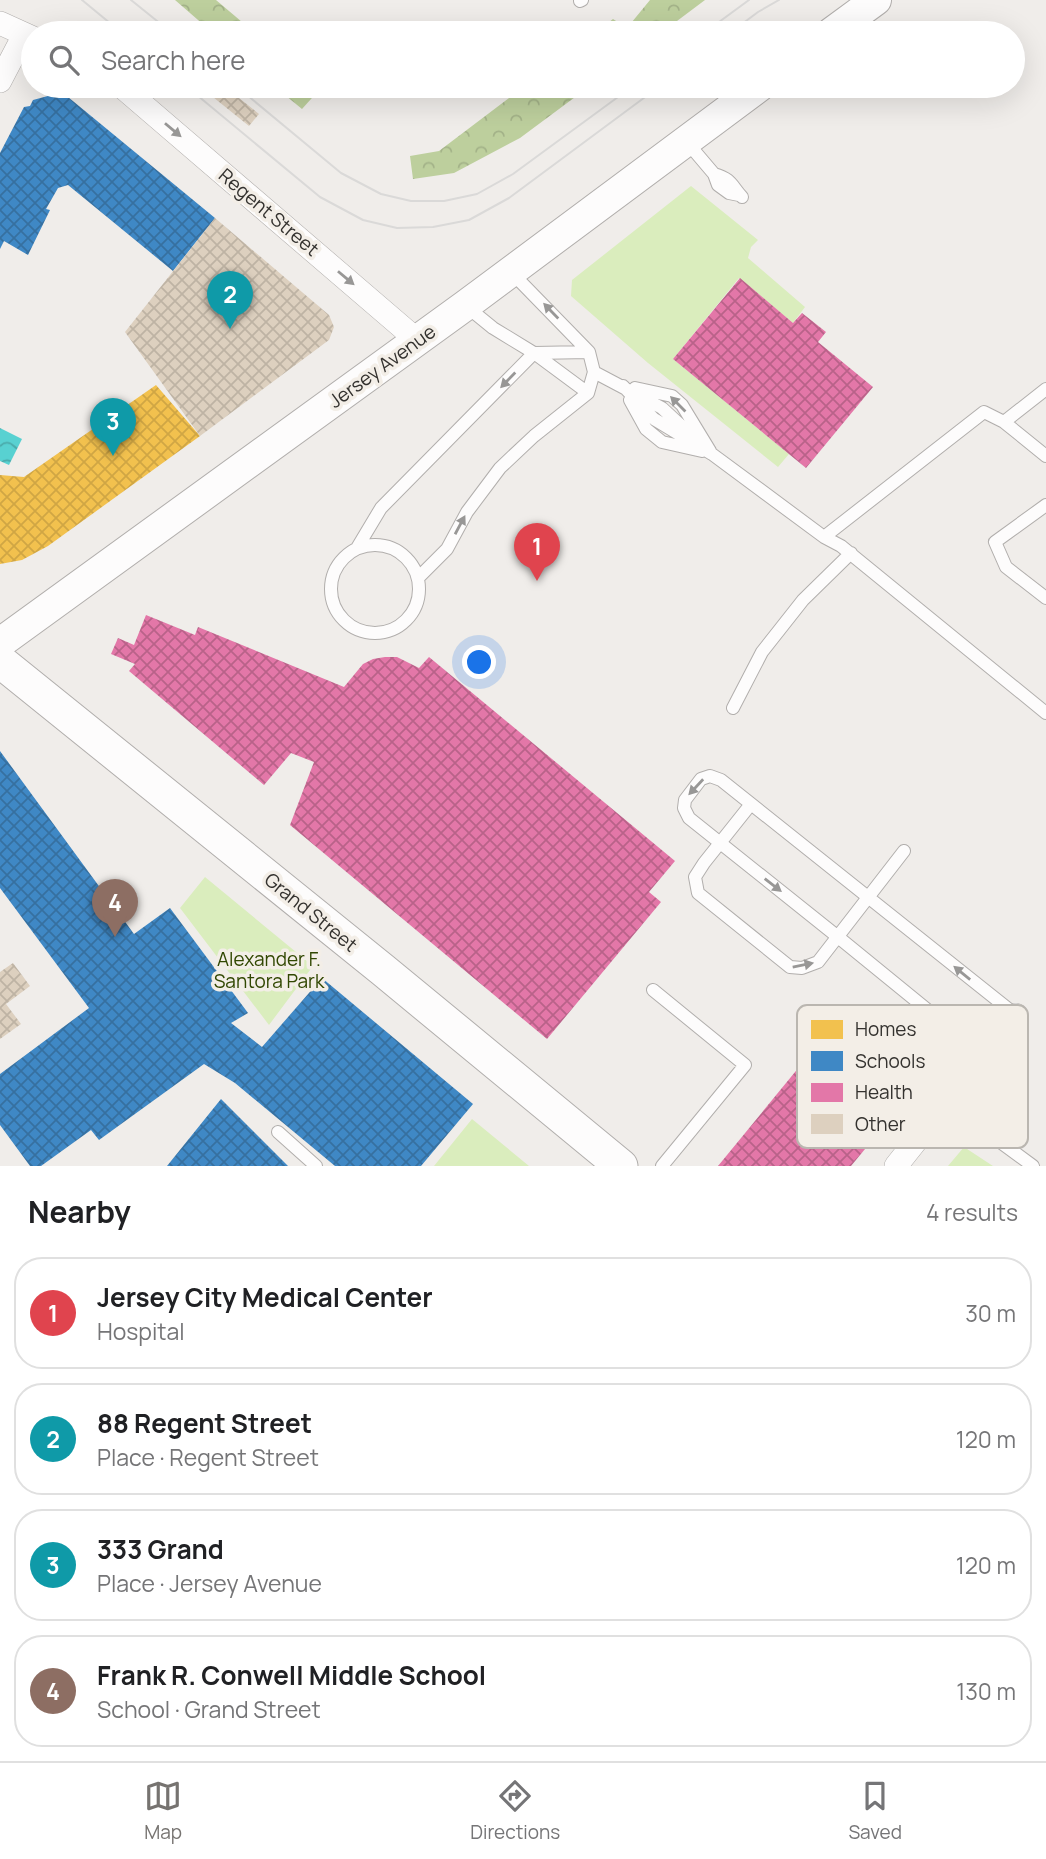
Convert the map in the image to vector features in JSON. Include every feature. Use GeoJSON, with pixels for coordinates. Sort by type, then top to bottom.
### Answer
{"type":"FeatureCollection","features":[{"type":"Feature","properties":{"kind":"main road","name":"Grand Street"},"geometry":{"type":"LineString","coordinates":[[0,661],[621,1166]]}},
{"type":"Feature","properties":{"kind":"street"},"geometry":{"type":"LineString","coordinates":[[847,21],[876,0]]}},
{"type":"Feature","properties":{"kind":"street"},"geometry":{"type":"LineString","coordinates":[[0,23],[21,32]]}},
{"type":"Feature","properties":{"kind":"street"},"geometry":{"type":"LineString","coordinates":[[0,81],[21,48]]}},
{"type":"Feature","properties":{"kind":"street","name":"Regent Street"},"geometry":{"type":"LineString","coordinates":[[135,98],[417,340]]}},
{"type":"Feature","properties":{"kind":"street","name":"Jersey Avenue"},"geometry":{"type":"LineString","coordinates":[[0,643],[466,305],[744,98]]}},
{"type":"Feature","properties":{"kind":"street"},"geometry":{"type":"LineString","coordinates":[[897,1166],[911,1148]]}},
{"type":"Feature","properties":{"kind":"lane"},"geometry":{"type":"LineString","coordinates":[[686,141],[714,174],[718,185],[742,198]]}},
{"type":"Feature","properties":{"kind":"lane"},"geometry":{"type":"LineString","coordinates":[[418,578],[447,549],[467,512],[500,468],[534,436],[588,393],[594,372],[589,352],[511,272]]}},
{"type":"Feature","properties":{"kind":"lane"},"geometry":{"type":"LineString","coordinates":[[466,305],[493,328],[534,353],[588,393]]}},
{"type":"Feature","properties":{"kind":"lane"},"geometry":{"type":"LineString","coordinates":[[357,548],[383,545],[406,556],[414,566],[420,591],[417,604],[410,617],[386,632],[371,633],[357,629],[345,621],[336,610],[331,596],[331,581],[336,567],[345,556],[357,548],[381,508],[534,353],[589,352]]}},
{"type":"Feature","properties":{"kind":"lane"},"geometry":{"type":"LineString","coordinates":[[594,372],[622,386],[672,396],[682,405],[712,454],[824,537],[851,553],[1046,713]]}},
{"type":"Feature","properties":{"kind":"lane"},"geometry":{"type":"LineString","coordinates":[[622,386],[646,429],[654,436],[663,442],[712,454]]}},
{"type":"Feature","properties":{"kind":"lane"},"geometry":{"type":"LineString","coordinates":[[1004,422],[1046,389]]}},
{"type":"Feature","properties":{"kind":"lane"},"geometry":{"type":"LineString","coordinates":[[824,537],[984,412],[1004,422],[1046,456]]}},
{"type":"Feature","properties":{"kind":"lane"},"geometry":{"type":"LineString","coordinates":[[1046,505],[995,542],[1006,567],[1046,598]]}},
{"type":"Feature","properties":{"kind":"lane"},"geometry":{"type":"LineString","coordinates":[[733,708],[762,652],[803,600],[851,553]]}},
{"type":"Feature","properties":{"kind":"lane"},"geometry":{"type":"LineString","coordinates":[[921,1005],[689,818],[684,808],[685,800],[701,779],[710,776],[721,780],[1003,1005]]}},
{"type":"Feature","properties":{"kind":"lane"},"geometry":{"type":"LineString","coordinates":[[751,804],[695,877],[698,893],[790,967],[802,968],[818,962],[904,851]]}},
{"type":"Feature","properties":{"kind":"lane"},"geometry":{"type":"LineString","coordinates":[[653,990],[745,1065],[662,1166]]}},
{"type":"Feature","properties":{"kind":"lane"},"geometry":{"type":"LineString","coordinates":[[278,1132],[316,1166]]}},
{"type":"Feature","properties":{"kind":"lane"},"geometry":{"type":"LineString","coordinates":[[1008,1148],[1033,1166]]}},
{"type":"Feature","properties":{"kind":"green space"},"geometry":{"type":"Polygon","coordinates":[[[175,0],[216,0],[241,21],[199,21],[175,0]]]}},
{"type":"Feature","properties":{"kind":"green space"},"geometry":{"type":"Polygon","coordinates":[[[650,0],[705,0],[677,21],[633,21],[650,0]]]}},
{"type":"Feature","properties":{"kind":"green space"},"geometry":{"type":"Polygon","coordinates":[[[289,98],[312,98],[302,109],[289,98]]]}},
{"type":"Feature","properties":{"kind":"green space"},"geometry":{"type":"Polygon","coordinates":[[[509,98],[574,98],[520,138],[454,173],[413,179],[410,156],[439,151],[509,98]]]}},
{"type":"Feature","properties":{"kind":"green space"},"geometry":{"type":"Polygon","coordinates":[[[691,186],[758,240],[751,247],[748,258],[805,307],[793,323],[739,278],[673,359],[789,454],[778,467],[648,363],[571,296],[572,280],[691,186]]]}},
{"type":"Feature","properties":{"kind":"green space","name":"Alexander F. Santora Park"},"geometry":{"type":"Polygon","coordinates":[[[205,877],[313,966],[269,1025],[180,908],[205,877]]]}},
{"type":"Feature","properties":{"kind":"green space"},"geometry":{"type":"Polygon","coordinates":[[[472,1119],[529,1166],[434,1166],[472,1119]]]}},
{"type":"Feature","properties":{"kind":"green space"},"geometry":{"type":"Polygon","coordinates":[[[966,1148],[993,1166],[948,1166],[966,1148]]]}},
{"type":"Feature","properties":{"kind":"water"},"geometry":{"type":"Polygon","coordinates":[[[0,428],[22,439],[9,465],[0,461],[0,428]]]}},
{"type":"Feature","properties":{"kind":"building: Homes"},"geometry":{"type":"Polygon","coordinates":[[[156,385],[200,436],[48,546],[22,560],[0,564],[0,475],[24,477],[156,385]]]}},
{"type":"Feature","properties":{"kind":"building: Schools"},"geometry":{"type":"Polygon","coordinates":[[[69,98],[215,218],[173,271],[68,185],[58,188],[46,209],[50,210],[28,255],[4,241],[0,249],[0,153],[24,107],[30,106],[33,100],[69,98]]]}},
{"type":"Feature","properties":{"kind":"building: Schools"},"geometry":{"type":"Polygon","coordinates":[[[0,751],[134,934],[170,908],[248,1013],[231,1023],[262,1047],[322,978],[473,1104],[421,1166],[335,1166],[235,1083],[204,1064],[99,1140],[91,1130],[41,1166],[30,1166],[0,1125],[0,1074],[89,1008],[0,888],[0,751]]]}},
{"type":"Feature","properties":{"kind":"building: Schools"},"geometry":{"type":"Polygon","coordinates":[[[221,1099],[288,1166],[167,1166],[221,1099]]]}},
{"type":"Feature","properties":{"kind":"building: Health"},"geometry":{"type":"Polygon","coordinates":[[[740,278],[793,323],[802,313],[826,332],[818,342],[873,387],[806,468],[673,359],[740,278]]]}},
{"type":"Feature","properties":{"kind":"building: Health"},"geometry":{"type":"Polygon","coordinates":[[[146,615],[195,635],[198,627],[344,687],[363,664],[373,659],[397,657],[419,668],[429,657],[675,861],[649,892],[661,902],[547,1039],[290,825],[314,762],[291,753],[264,785],[129,671],[135,664],[111,654],[118,638],[134,645],[146,615]]]}},
{"type":"Feature","properties":{"kind":"building: Health"},"geometry":{"type":"Polygon","coordinates":[[[797,1070],[797,1148],[866,1148],[851,1166],[718,1166],[797,1070]]]}},
{"type":"Feature","properties":{"kind":"building: Other"},"geometry":{"type":"Polygon","coordinates":[[[214,98],[239,98],[259,114],[249,126],[214,98]]]}},
{"type":"Feature","properties":{"kind":"building: Other"},"geometry":{"type":"Polygon","coordinates":[[[215,218],[329,315],[334,327],[329,340],[200,436],[125,332],[215,218]]]}},
{"type":"Feature","properties":{"kind":"building: Other"},"geometry":{"type":"Polygon","coordinates":[[[13,963],[30,986],[6,1004],[21,1024],[0,1039],[0,972],[13,963]]]}},
{"type":"Feature","properties":{"kind":"tram line"},"geometry":{"type":"LineString","coordinates":[[82,0],[107,21]]}},
{"type":"Feature","properties":{"kind":"tram line"},"geometry":{"type":"LineString","coordinates":[[131,0],[157,21]]}},
{"type":"Feature","properties":{"kind":"tram line"},"geometry":{"type":"LineString","coordinates":[[720,21],[749,0]]}},
{"type":"Feature","properties":{"kind":"tram line"},"geometry":{"type":"LineString","coordinates":[[746,21],[779,0]]}},
{"type":"Feature","properties":{"kind":"tram line"},"geometry":{"type":"LineString","coordinates":[[200,98],[320,197],[363,220],[397,228],[433,227],[469,220],[509,198],[644,98]]}},
{"type":"Feature","properties":{"kind":"tram line"},"geometry":{"type":"LineString","coordinates":[[250,98],[341,173],[381,194],[411,201],[444,201],[477,194],[513,174],[617,98]]}},
{"type":"Feature","properties":{"kind":"place","name":"88 Regent Street"},"geometry":{"type":"Point","coordinates":[230,329]}},
{"type":"Feature","properties":{"kind":"place","name":"333 Grand"},"geometry":{"type":"Point","coordinates":[113,456]}},
{"type":"Feature","properties":{"kind":"place","name":"Jersey City Medical Center"},"geometry":{"type":"Point","coordinates":[537,581]}},
{"type":"Feature","properties":{"kind":"place","name":"Frank R. Conwell Middle School"},"geometry":{"type":"Point","coordinates":[115,937]}}]}
